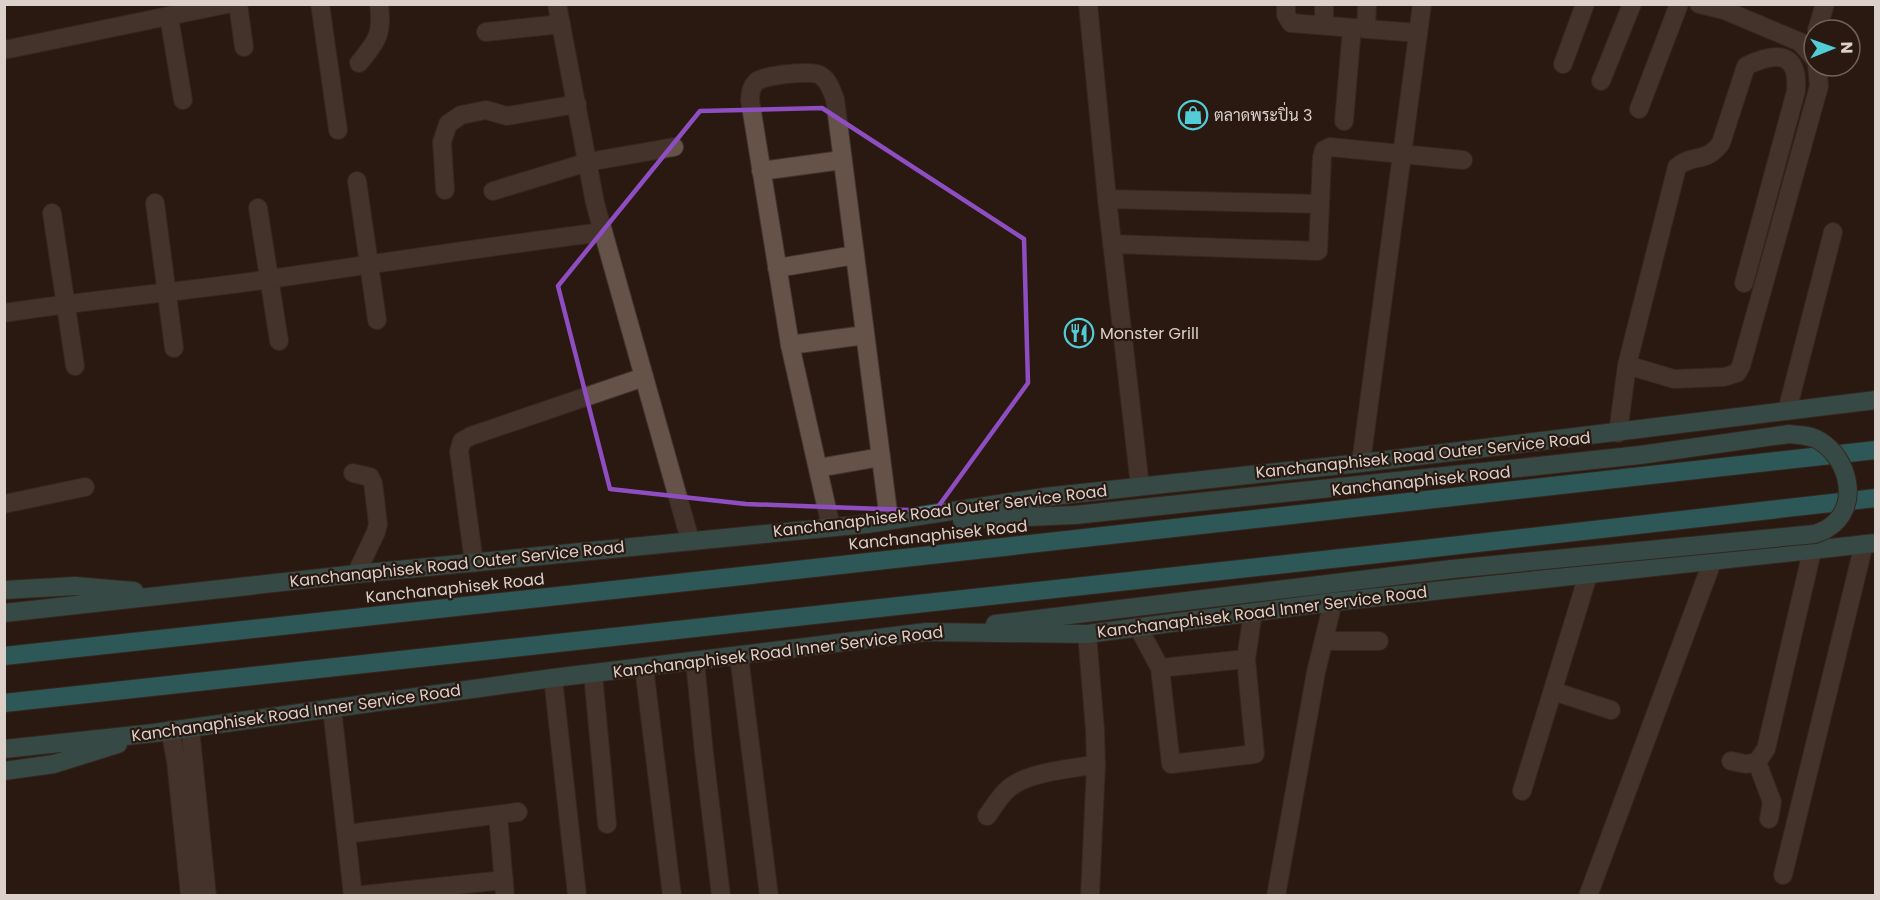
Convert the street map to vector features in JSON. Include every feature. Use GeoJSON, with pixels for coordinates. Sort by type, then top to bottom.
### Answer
{"type":"FeatureCollection","features":[{"type":"Feature","properties":{"kind":"highway","name":"Kanchanaphisek Road"},"geometry":{"type":"LineString","coordinates":[[4,656],[775,573],[1875,450]]}},
{"type":"Feature","properties":{"kind":"highway"},"geometry":{"type":"LineString","coordinates":[[4,703],[1421,550],[1875,498]]}},
{"type":"Feature","properties":{"kind":"main road","name":"Kanchanaphisek Road Outer Service Road"},"geometry":{"type":"LineString","coordinates":[[4,613],[356,574],[867,524],[1044,497],[1361,463],[1875,400]]}},
{"type":"Feature","properties":{"kind":"main road"},"geometry":{"type":"LineString","coordinates":[[867,524],[1075,515],[1640,455],[1789,434],[1819,440],[1834,452],[1842,462],[1848,486],[1844,509],[1838,519],[1828,528],[1815,534],[1452,569],[926,632]]}},
{"type":"Feature","properties":{"kind":"main road","name":"Kanchanaphisek Road Inner Service Road"},"geometry":{"type":"LineString","coordinates":[[4,749],[162,732],[553,678],[926,632],[1087,634],[1333,602],[1870,544]]}},
{"type":"Feature","properties":{"kind":"main road"},"geometry":{"type":"LineString","coordinates":[[4,590],[75,586],[179,594]]}},
{"type":"Feature","properties":{"kind":"main road"},"geometry":{"type":"LineString","coordinates":[[4,771],[54,764],[162,732]]}},
{"type":"Feature","properties":{"kind":"street"},"geometry":{"type":"LineString","coordinates":[[4,50],[227,4]]}},
{"type":"Feature","properties":{"kind":"street"},"geometry":{"type":"LineString","coordinates":[[238,4],[244,47]]}},
{"type":"Feature","properties":{"kind":"street"},"geometry":{"type":"LineString","coordinates":[[320,4],[338,130]]}},
{"type":"Feature","properties":{"kind":"street"},"geometry":{"type":"LineString","coordinates":[[358,63],[376,42],[380,32],[379,4]]}},
{"type":"Feature","properties":{"kind":"street"},"geometry":{"type":"LineString","coordinates":[[557,4],[603,232],[690,540]]}},
{"type":"Feature","properties":{"kind":"street"},"geometry":{"type":"LineString","coordinates":[[1088,4],[1107,199],[1140,486]]}},
{"type":"Feature","properties":{"kind":"street"},"geometry":{"type":"LineString","coordinates":[[1286,4],[1287,20],[1291,23],[1418,33]]}},
{"type":"Feature","properties":{"kind":"street"},"geometry":{"type":"LineString","coordinates":[[1324,4],[1324,25]]}},
{"type":"Feature","properties":{"kind":"street"},"geometry":{"type":"LineString","coordinates":[[1344,121],[1359,28],[1367,4]]}},
{"type":"Feature","properties":{"kind":"street"},"geometry":{"type":"LineString","coordinates":[[1361,463],[1422,4]]}},
{"type":"Feature","properties":{"kind":"street"},"geometry":{"type":"LineString","coordinates":[[1563,64],[1586,4]]}},
{"type":"Feature","properties":{"kind":"street"},"geometry":{"type":"LineString","coordinates":[[1601,81],[1632,4]]}},
{"type":"Feature","properties":{"kind":"street"},"geometry":{"type":"LineString","coordinates":[[1639,109],[1679,4]]}},
{"type":"Feature","properties":{"kind":"street"},"geometry":{"type":"LineString","coordinates":[[1709,6],[1724,10],[1802,44]]}},
{"type":"Feature","properties":{"kind":"street"},"geometry":{"type":"LineString","coordinates":[[169,17],[183,99]]}},
{"type":"Feature","properties":{"kind":"street"},"geometry":{"type":"LineString","coordinates":[[486,32],[561,24]]}},
{"type":"Feature","properties":{"kind":"street"},"geometry":{"type":"LineString","coordinates":[[1618,433],[1626,365],[1677,167],[1684,161],[1703,158],[1714,153],[1721,143],[1746,66],[1761,58],[1777,55],[1786,58],[1792,68],[1796,80],[1796,91],[1744,283]]}},
{"type":"Feature","properties":{"kind":"street"},"geometry":{"type":"LineString","coordinates":[[831,527],[790,345],[750,100],[750,91],[756,82],[764,77],[813,72],[822,76],[830,84],[835,99],[889,520]]}},
{"type":"Feature","properties":{"kind":"street"},"geometry":{"type":"LineString","coordinates":[[1626,365],[1674,379],[1724,377],[1737,373],[1741,366],[1819,86],[1818,78]]}},
{"type":"Feature","properties":{"kind":"street"},"geometry":{"type":"LineString","coordinates":[[445,190],[442,142],[448,124],[461,115],[486,110],[507,116],[577,104]]}},
{"type":"Feature","properties":{"kind":"street"},"geometry":{"type":"LineString","coordinates":[[493,191],[588,162],[674,147]]}},
{"type":"Feature","properties":{"kind":"street"},"geometry":{"type":"LineString","coordinates":[[1112,244],[1317,251],[1324,150],[1330,147],[1463,160]]}},
{"type":"Feature","properties":{"kind":"street"},"geometry":{"type":"LineString","coordinates":[[761,171],[842,160]]}},
{"type":"Feature","properties":{"kind":"street"},"geometry":{"type":"LineString","coordinates":[[357,181],[377,320]]}},
{"type":"Feature","properties":{"kind":"street"},"geometry":{"type":"LineString","coordinates":[[1107,199],[1320,204]]}},
{"type":"Feature","properties":{"kind":"street"},"geometry":{"type":"LineString","coordinates":[[155,203],[174,348]]}},
{"type":"Feature","properties":{"kind":"street"},"geometry":{"type":"LineString","coordinates":[[258,208],[279,341]]}},
{"type":"Feature","properties":{"kind":"street"},"geometry":{"type":"LineString","coordinates":[[52,213],[75,366]]}},
{"type":"Feature","properties":{"kind":"street"},"geometry":{"type":"LineString","coordinates":[[4,313],[269,279],[369,263],[603,232]]}},
{"type":"Feature","properties":{"kind":"street"},"geometry":{"type":"LineString","coordinates":[[1787,411],[1833,232]]}},
{"type":"Feature","properties":{"kind":"street"},"geometry":{"type":"LineString","coordinates":[[777,268],[855,255]]}},
{"type":"Feature","properties":{"kind":"street"},"geometry":{"type":"LineString","coordinates":[[790,345],[865,335]]}},
{"type":"Feature","properties":{"kind":"street"},"geometry":{"type":"LineString","coordinates":[[474,563],[459,451],[462,441],[644,377]]}},
{"type":"Feature","properties":{"kind":"street"},"geometry":{"type":"LineString","coordinates":[[818,468],[881,457]]}},
{"type":"Feature","properties":{"kind":"street"},"geometry":{"type":"LineString","coordinates":[[353,473],[370,477],[373,483],[378,524],[356,574]]}},
{"type":"Feature","properties":{"kind":"street"},"geometry":{"type":"LineString","coordinates":[[4,504],[85,487]]}},
{"type":"Feature","properties":{"kind":"street"},"geometry":{"type":"LineString","coordinates":[[1783,875],[1870,544]]}},
{"type":"Feature","properties":{"kind":"street"},"geometry":{"type":"LineString","coordinates":[[1731,761],[1746,764],[1757,762],[1766,749],[1812,551]]}},
{"type":"Feature","properties":{"kind":"street"},"geometry":{"type":"LineString","coordinates":[[1588,896],[1712,562]]}},
{"type":"Feature","properties":{"kind":"street"},"geometry":{"type":"LineString","coordinates":[[1522,791],[1588,575]]}},
{"type":"Feature","properties":{"kind":"street"},"geometry":{"type":"LineString","coordinates":[[1276,896],[1316,672],[1333,602]]}},
{"type":"Feature","properties":{"kind":"street"},"geometry":{"type":"LineString","coordinates":[[1138,627],[1160,668],[1171,765],[1255,754],[1246,659],[1253,612]]}},
{"type":"Feature","properties":{"kind":"street"},"geometry":{"type":"LineString","coordinates":[[1087,634],[1095,764],[1094,848],[1090,896]]}},
{"type":"Feature","properties":{"kind":"street"},"geometry":{"type":"LineString","coordinates":[[1324,641],[1379,641]]}},
{"type":"Feature","properties":{"kind":"street"},"geometry":{"type":"LineString","coordinates":[[739,656],[769,896]]}},
{"type":"Feature","properties":{"kind":"street"},"geometry":{"type":"LineString","coordinates":[[1160,668],[1246,659]]}},
{"type":"Feature","properties":{"kind":"street"},"geometry":{"type":"LineString","coordinates":[[695,661],[721,896]]}},
{"type":"Feature","properties":{"kind":"street"},"geometry":{"type":"LineString","coordinates":[[644,667],[672,896]]}},
{"type":"Feature","properties":{"kind":"street"},"geometry":{"type":"LineString","coordinates":[[593,674],[607,824]]}},
{"type":"Feature","properties":{"kind":"street"},"geometry":{"type":"LineString","coordinates":[[553,678],[578,895]]}},
{"type":"Feature","properties":{"kind":"street"},"geometry":{"type":"LineString","coordinates":[[1553,691],[1611,710]]}},
{"type":"Feature","properties":{"kind":"street"},"geometry":{"type":"LineString","coordinates":[[332,708],[353,896],[504,888],[498,815]]}},
{"type":"Feature","properties":{"kind":"street"},"geometry":{"type":"LineString","coordinates":[[190,728],[207,896]]}},
{"type":"Feature","properties":{"kind":"street"},"geometry":{"type":"LineString","coordinates":[[162,732],[176,762],[190,896]]}},
{"type":"Feature","properties":{"kind":"street"},"geometry":{"type":"LineString","coordinates":[[1757,762],[1772,802],[1769,819]]}},
{"type":"Feature","properties":{"kind":"street"},"geometry":{"type":"LineString","coordinates":[[987,816],[1005,792],[1022,780],[1031,776],[1095,764]]}},
{"type":"Feature","properties":{"kind":"street"},"geometry":{"type":"LineString","coordinates":[[347,834],[518,812]]}},
{"type":"Feature","properties":{"kind":"highlighted area"},"geometry":{"type":"Polygon","coordinates":[[[822,108],[1024,239],[1028,383],[935,511],[746,504],[610,489],[558,286],[700,111],[822,108]]]}},
{"type":"Feature","properties":{"kind":"place","name":"ตลาดพระปิ่น 3"},"geometry":{"type":"Point","coordinates":[1193,115]}},
{"type":"Feature","properties":{"kind":"place","name":"Monster Grill"},"geometry":{"type":"Point","coordinates":[1079,333]}}]}
